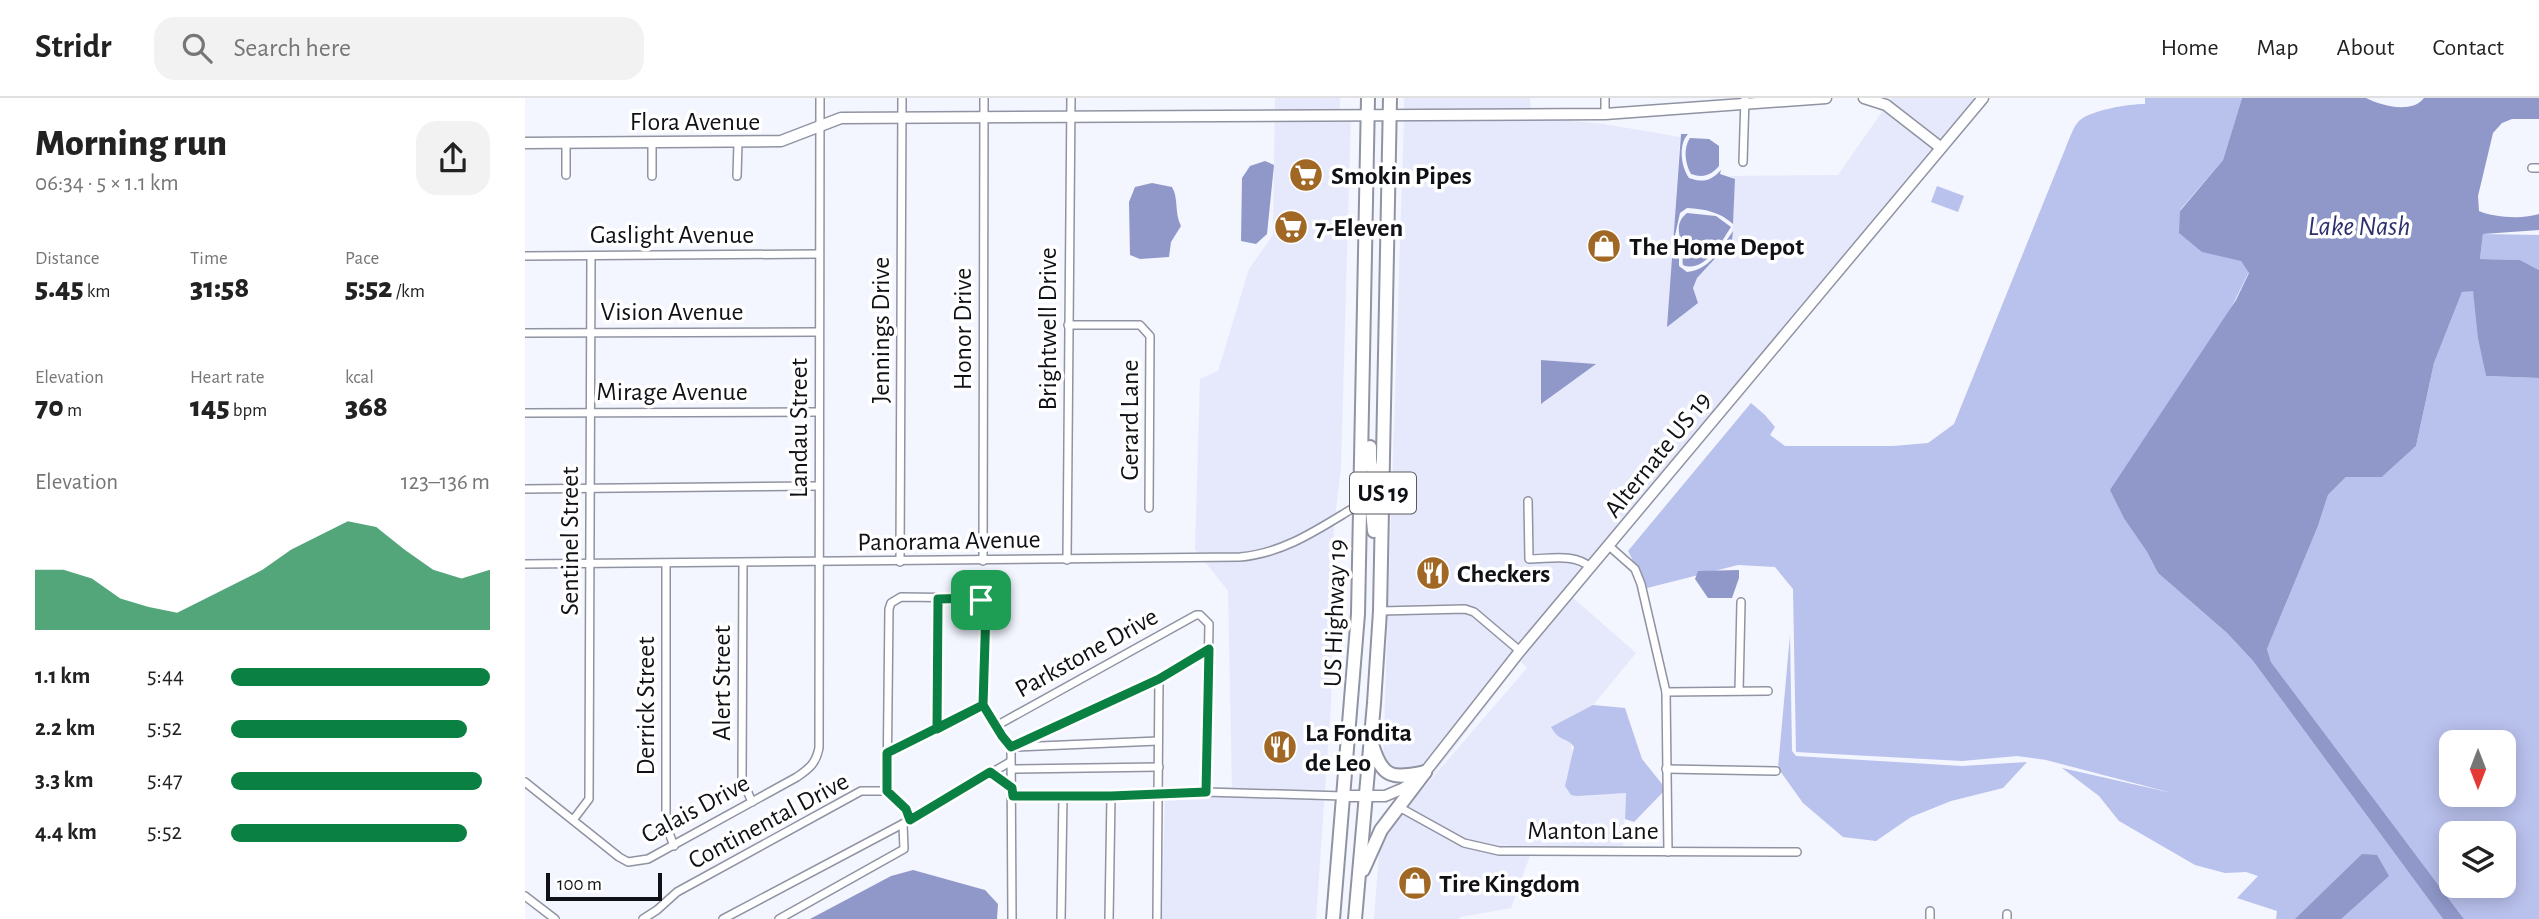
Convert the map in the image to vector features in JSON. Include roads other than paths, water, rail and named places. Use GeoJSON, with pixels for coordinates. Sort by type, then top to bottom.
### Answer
{"type":"FeatureCollection","features":[{"type":"Feature","properties":{"kind":"highway","name":"US Highway 19"},"geometry":{"type":"LineString","coordinates":[[1333,919],[1356,654],[1368,98]]}},
{"type":"Feature","properties":{"kind":"highway","name":"US Highway 19"},"geometry":{"type":"LineString","coordinates":[[1355,919],[1380,611],[1389,98]]}},
{"type":"Feature","properties":{"kind":"highway"},"geometry":{"type":"LineString","coordinates":[[1363,396],[1370,418],[1370,466],[1373,472],[1383,475]]}},
{"type":"Feature","properties":{"kind":"highway"},"geometry":{"type":"LineString","coordinates":[[1361,503],[1368,506],[1374,518],[1373,597],[1378,640]]}},
{"type":"Feature","properties":{"kind":"highway"},"geometry":{"type":"LineString","coordinates":[[1371,737],[1377,760],[1385,772],[1402,777],[1425,772]]}},
{"type":"Feature","properties":{"kind":"highway"},"geometry":{"type":"LineString","coordinates":[[1358,883],[1381,830],[1425,772]]}},
{"type":"Feature","properties":{"kind":"street","name":"Landau Street"},"geometry":{"type":"LineString","coordinates":[[817,758],[820,563],[820,98]]}},
{"type":"Feature","properties":{"kind":"street","name":"Jennings Drive"},"geometry":{"type":"LineString","coordinates":[[900,562],[902,98]]}},
{"type":"Feature","properties":{"kind":"street","name":"Honor Drive"},"geometry":{"type":"LineString","coordinates":[[983,561],[984,98]]}},
{"type":"Feature","properties":{"kind":"street","name":"Brightwell Drive"},"geometry":{"type":"LineString","coordinates":[[1067,560],[1071,98]]}},
{"type":"Feature","properties":{"kind":"street"},"geometry":{"type":"LineString","coordinates":[[1605,98],[1605,114]]}},
{"type":"Feature","properties":{"kind":"street","name":"Flora Avenue"},"geometry":{"type":"LineString","coordinates":[[525,143],[781,141],[841,118],[1605,114],[1826,98]]}},
{"type":"Feature","properties":{"kind":"street","name":"Alternate US 19"},"geometry":{"type":"LineString","coordinates":[[1343,796],[1393,793],[1425,772],[1520,651],[1983,98]]}},
{"type":"Feature","properties":{"kind":"street"},"geometry":{"type":"LineString","coordinates":[[1871,99],[1886,106],[1940,147]]}},
{"type":"Feature","properties":{"kind":"street"},"geometry":{"type":"LineString","coordinates":[[1743,162],[1745,102]]}},
{"type":"Feature","properties":{"kind":"street"},"geometry":{"type":"LineString","coordinates":[[566,142],[566,176]]}},
{"type":"Feature","properties":{"kind":"street"},"geometry":{"type":"LineString","coordinates":[[652,142],[652,176]]}},
{"type":"Feature","properties":{"kind":"street"},"geometry":{"type":"LineString","coordinates":[[737,176],[738,143]]}},
{"type":"Feature","properties":{"kind":"street","name":"Gaslight Avenue"},"geometry":{"type":"LineString","coordinates":[[525,256],[819,254]]}},
{"type":"Feature","properties":{"kind":"street","name":"Sentinel Street"},"geometry":{"type":"LineString","coordinates":[[573,820],[589,799],[591,256]]}},
{"type":"Feature","properties":{"kind":"street","name":"Gerard Lane"},"geometry":{"type":"LineString","coordinates":[[1067,325],[1140,325],[1150,335],[1149,508]]}},
{"type":"Feature","properties":{"kind":"street","name":"Vision Avenue"},"geometry":{"type":"LineString","coordinates":[[525,332],[819,332]]}},
{"type":"Feature","properties":{"kind":"street","name":"Mirage Avenue"},"geometry":{"type":"LineString","coordinates":[[525,412],[818,412]]}},
{"type":"Feature","properties":{"kind":"street"},"geometry":{"type":"LineString","coordinates":[[525,489],[819,486]]}},
{"type":"Feature","properties":{"kind":"street"},"geometry":{"type":"LineString","coordinates":[[1528,501],[1529,559],[1572,558],[1582,560],[1590,567]]}},
{"type":"Feature","properties":{"kind":"street","name":"Panorama Avenue"},"geometry":{"type":"LineString","coordinates":[[525,565],[1240,557],[1269,553],[1291,545],[1361,503]]}},
{"type":"Feature","properties":{"kind":"street"},"geometry":{"type":"LineString","coordinates":[[1608,545],[1635,569],[1641,584],[1666,692],[1668,852]]}},
{"type":"Feature","properties":{"kind":"street","name":"Alert Street"},"geometry":{"type":"LineString","coordinates":[[743,563],[742,779],[752,802]]}},
{"type":"Feature","properties":{"kind":"street","name":"Derrick Street"},"geometry":{"type":"LineString","coordinates":[[666,564],[666,825],[674,846]]}},
{"type":"Feature","properties":{"kind":"street"},"geometry":{"type":"LineString","coordinates":[[887,791],[888,609],[891,603],[901,597],[977,598],[986,608],[983,705],[1011,747],[1012,919]]}},
{"type":"Feature","properties":{"kind":"street"},"geometry":{"type":"LineString","coordinates":[[937,729],[938,599]]}},
{"type":"Feature","properties":{"kind":"street"},"geometry":{"type":"LineString","coordinates":[[1739,691],[1741,602]]}},
{"type":"Feature","properties":{"kind":"street"},"geometry":{"type":"LineString","coordinates":[[1380,611],[1465,609],[1474,612],[1520,651]]}},
{"type":"Feature","properties":{"kind":"street","name":"Parkstone Drive"},"geometry":{"type":"LineString","coordinates":[[996,726],[1196,615],[1203,617],[1209,624],[1209,649]]}},
{"type":"Feature","properties":{"kind":"street"},"geometry":{"type":"LineString","coordinates":[[1206,792],[1209,649]]}},
{"type":"Feature","properties":{"kind":"street"},"geometry":{"type":"LineString","coordinates":[[1011,747],[1159,679],[1209,649]]}},
{"type":"Feature","properties":{"kind":"street"},"geometry":{"type":"LineString","coordinates":[[1157,919],[1159,679]]}},
{"type":"Feature","properties":{"kind":"street"},"geometry":{"type":"LineString","coordinates":[[1666,692],[1768,691]]}},
{"type":"Feature","properties":{"kind":"street"},"geometry":{"type":"LineString","coordinates":[[887,753],[983,705]]}},
{"type":"Feature","properties":{"kind":"street"},"geometry":{"type":"LineString","coordinates":[[1011,747],[1158,741]]}},
{"type":"Feature","properties":{"kind":"street","name":"Calais Drive"},"geometry":{"type":"LineString","coordinates":[[525,782],[628,862],[647,859],[674,846],[797,777],[813,766],[817,758]]}},
{"type":"Feature","properties":{"kind":"street"},"geometry":{"type":"LineString","coordinates":[[723,919],[907,822],[990,772],[1011,766],[1159,766]]}},
{"type":"Feature","properties":{"kind":"street"},"geometry":{"type":"LineString","coordinates":[[1667,769],[1776,771]]}},
{"type":"Feature","properties":{"kind":"street"},"geometry":{"type":"LineString","coordinates":[[990,772],[1012,792],[1063,796],[1206,792],[1343,796]]}},
{"type":"Feature","properties":{"kind":"street","name":"Continental Drive"},"geometry":{"type":"LineString","coordinates":[[643,919],[677,892],[861,791],[887,791],[906,809],[907,822]]}},
{"type":"Feature","properties":{"kind":"street"},"geometry":{"type":"LineString","coordinates":[[1061,919],[1063,796]]}},
{"type":"Feature","properties":{"kind":"street"},"geometry":{"type":"LineString","coordinates":[[1109,919],[1111,796]]}},
{"type":"Feature","properties":{"kind":"street","name":"Manton Lane"},"geometry":{"type":"LineString","coordinates":[[1399,807],[1464,843],[1485,849],[1797,852]]}},
{"type":"Feature","properties":{"kind":"street"},"geometry":{"type":"LineString","coordinates":[[779,919],[904,849],[907,822]]}},
{"type":"Feature","properties":{"kind":"street"},"geometry":{"type":"LineString","coordinates":[[525,896],[555,919]]}},
{"type":"Feature","properties":{"kind":"water","name":"Lake Nash"},"geometry":{"type":"Polygon","coordinates":[[[2242,98],[2366,98],[2388,106],[2405,107],[2419,103],[2424,98],[2539,98],[2539,119],[2512,119],[2502,123],[2493,133],[2478,196],[2479,211],[2509,217],[2539,214],[2539,230],[2483,234],[2480,259],[2520,260],[2539,270],[2539,378],[2486,376],[2478,338],[2473,291],[2462,292],[2434,363],[2416,446],[2382,477],[2346,477],[2328,495],[2318,526],[2267,649],[2271,662],[2439,886],[2439,898],[2448,898],[2464,919],[2443,919],[2253,661],[2227,633],[2158,573],[2110,490],[2236,300],[2249,273],[2241,261],[2202,252],[2179,233],[2180,211],[2223,160],[2242,98]]]}},
{"type":"Feature","properties":{"kind":"water"},"geometry":{"type":"Polygon","coordinates":[[[1681,134],[1688,134],[1683,144],[1682,156],[1689,178],[1707,180],[1721,170],[1720,174],[1735,179],[1733,224],[1706,210],[1687,208],[1680,213],[1674,240],[1679,266],[1687,272],[1702,267],[1714,257],[1733,231],[1732,240],[1697,278],[1693,288],[1698,303],[1667,327],[1681,134]]]}},
{"type":"Feature","properties":{"kind":"water"},"geometry":{"type":"Polygon","coordinates":[[[1690,138],[1709,139],[1719,146],[1719,166],[1709,174],[1691,174],[1686,156],[1686,146],[1690,138]]]}},
{"type":"Feature","properties":{"kind":"water"},"geometry":{"type":"Polygon","coordinates":[[[1265,161],[1274,165],[1267,234],[1256,244],[1241,241],[1242,178],[1250,166],[1265,161]]]}},
{"type":"Feature","properties":{"kind":"water"},"geometry":{"type":"Polygon","coordinates":[[[1152,183],[1172,187],[1181,226],[1171,242],[1169,257],[1140,259],[1130,255],[1129,202],[1135,187],[1152,183]]]}},
{"type":"Feature","properties":{"kind":"water"},"geometry":{"type":"Polygon","coordinates":[[[1687,213],[1716,216],[1731,227],[1705,261],[1691,267],[1683,265],[1679,232],[1680,222],[1687,213]]]}},
{"type":"Feature","properties":{"kind":"water"},"geometry":{"type":"Polygon","coordinates":[[[1541,360],[1596,364],[1541,404],[1541,360]]]}},
{"type":"Feature","properties":{"kind":"water"},"geometry":{"type":"Polygon","coordinates":[[[1739,570],[1732,598],[1708,598],[1695,579],[1698,571],[1739,570]]]}},
{"type":"Feature","properties":{"kind":"water"},"geometry":{"type":"Polygon","coordinates":[[[2362,854],[2377,855],[2389,876],[2341,919],[2295,919],[2362,854]]]}},
{"type":"Feature","properties":{"kind":"water"},"geometry":{"type":"Polygon","coordinates":[[[913,870],[985,890],[998,904],[997,919],[810,919],[891,876],[913,870]]]}},
{"type":"Feature","properties":{"kind":"place","name":"Smokin Pipes"},"geometry":{"type":"Point","coordinates":[1306,175]}},
{"type":"Feature","properties":{"kind":"place","name":"7-Eleven"},"geometry":{"type":"Point","coordinates":[1291,227]}},
{"type":"Feature","properties":{"kind":"place","name":"The Home Depot"},"geometry":{"type":"Point","coordinates":[1604,246]}},
{"type":"Feature","properties":{"kind":"place","name":"Checkers"},"geometry":{"type":"Point","coordinates":[1433,573]}},
{"type":"Feature","properties":{"kind":"place","name":"La Fondita de Leo"},"geometry":{"type":"Point","coordinates":[1280,747]}},
{"type":"Feature","properties":{"kind":"place","name":"Tire Kingdom"},"geometry":{"type":"Point","coordinates":[1415,883]}}]}
